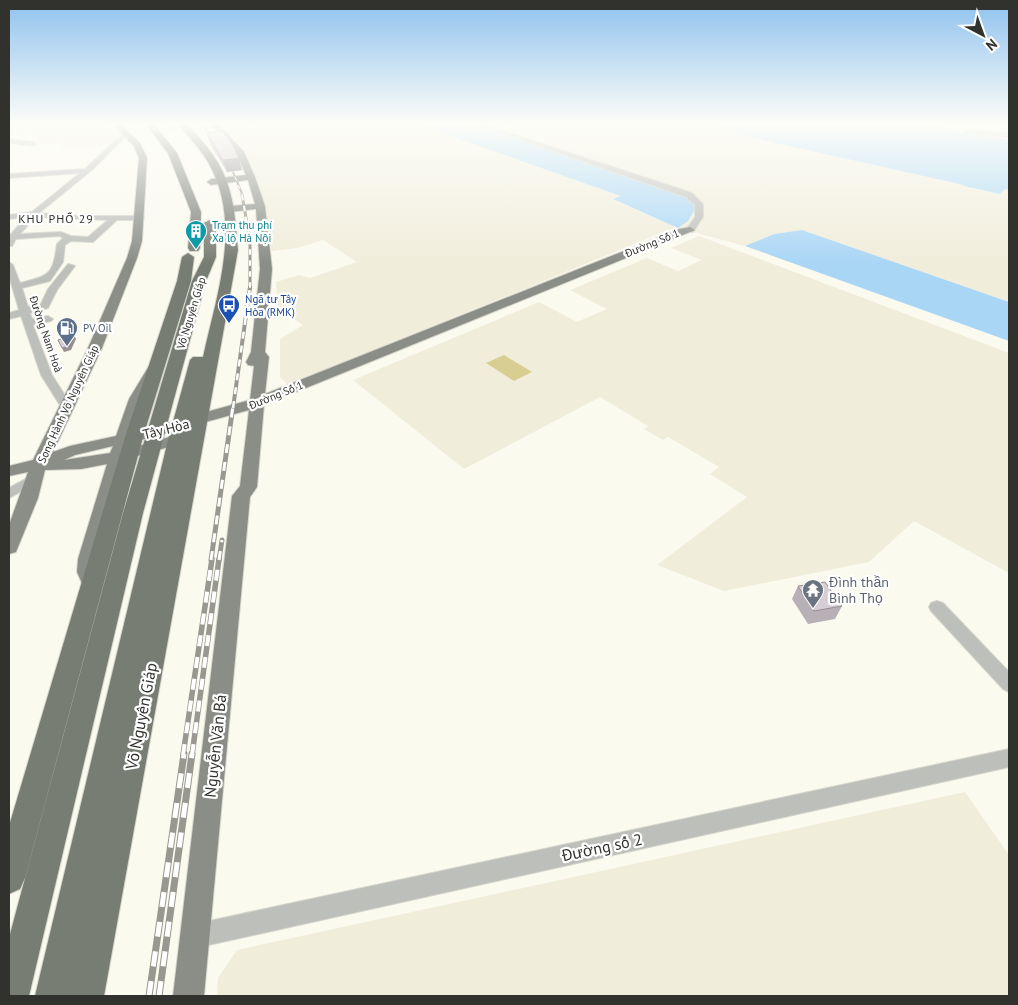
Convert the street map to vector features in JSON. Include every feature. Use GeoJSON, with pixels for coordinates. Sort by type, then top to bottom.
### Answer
{"type":"FeatureCollection","features":[{"type":"Feature","properties":{"kind":"highway","name":"Võ Nguyên Giáp"},"geometry":{"type":"LineString","coordinates":[[53,996],[156,441],[191,281],[208,264],[210,257],[210,220],[208,210],[192,208],[190,192],[181,170]]}},
{"type":"Feature","properties":{"kind":"highway","name":"Võ Nguyên Giáp"},"geometry":{"type":"LineString","coordinates":[[86,996],[156,441],[156,368],[191,281],[195,276],[193,252],[200,209],[188,170]]}},
{"type":"Feature","properties":{"kind":"highway","name":"Võ Nguyên Giáp"},"geometry":{"type":"LineString","coordinates":[[12,996],[139,492],[156,441],[232,250],[214,170]]}},
{"type":"Feature","properties":{"kind":"highway","name":"Võ Nguyên Giáp"},"geometry":{"type":"LineString","coordinates":[[9,878],[112,519],[156,441],[209,315],[222,257],[219,187]]}},
{"type":"Feature","properties":{"kind":"highway"},"geometry":{"type":"LineString","coordinates":[[112,519],[139,492]]}},
{"type":"Feature","properties":{"kind":"main road","name":"Song Hành Võ Nguyên Giáp"},"geometry":{"type":"LineString","coordinates":[[9,547],[37,471],[95,348],[132,258],[140,218],[142,170]]}},
{"type":"Feature","properties":{"kind":"main road","name":"Nguyễn Văn Bá"},"geometry":{"type":"LineString","coordinates":[[189,996],[242,496],[248,487],[252,410],[262,357],[258,352],[266,269],[260,206],[247,170]]}},
{"type":"Feature","properties":{"kind":"main road"},"geometry":{"type":"LineString","coordinates":[[219,187],[250,177]]}},
{"type":"Feature","properties":{"kind":"main road"},"geometry":{"type":"LineString","coordinates":[[219,187],[260,206]]}},
{"type":"Feature","properties":{"kind":"main road","name":"Đường Số 1"},"geometry":{"type":"LineString","coordinates":[[156,441],[252,410],[688,234],[690,230]]}},
{"type":"Feature","properties":{"kind":"main road"},"geometry":{"type":"LineString","coordinates":[[9,471],[37,471],[63,466],[156,441]]}},
{"type":"Feature","properties":{"kind":"main road","name":"Võ Nguyên Giáp"},"geometry":{"type":"LineString","coordinates":[[92,585],[87,572],[88,559],[156,441]]}},
{"type":"Feature","properties":{"kind":"street"},"geometry":{"type":"LineString","coordinates":[[612,170],[689,196],[699,204],[699,217],[690,230]]}},
{"type":"Feature","properties":{"kind":"street"},"geometry":{"type":"LineString","coordinates":[[9,176],[85,171]]}},
{"type":"Feature","properties":{"kind":"street"},"geometry":{"type":"LineString","coordinates":[[10,239],[34,214],[85,171]]}},
{"type":"Feature","properties":{"kind":"street"},"geometry":{"type":"LineString","coordinates":[[9,217],[34,214],[114,219],[140,218]]}},
{"type":"Feature","properties":{"kind":"street"},"geometry":{"type":"LineString","coordinates":[[10,239],[61,234],[69,238],[90,240],[102,232],[114,219]]}},
{"type":"Feature","properties":{"kind":"street"},"geometry":{"type":"LineString","coordinates":[[9,225],[49,227]]}},
{"type":"Feature","properties":{"kind":"street"},"geometry":{"type":"LineString","coordinates":[[17,287],[47,279],[58,262],[61,244],[69,238]]}},
{"type":"Feature","properties":{"kind":"street","name":"Đường Nam Hoà"},"geometry":{"type":"LineString","coordinates":[[9,265],[27,323],[54,392],[67,408]]}},
{"type":"Feature","properties":{"kind":"street"},"geometry":{"type":"LineString","coordinates":[[9,316],[45,306],[53,289],[71,266]]}},
{"type":"Feature","properties":{"kind":"street"},"geometry":{"type":"LineString","coordinates":[[27,323],[48,319]]}},
{"type":"Feature","properties":{"kind":"street"},"geometry":{"type":"LineString","coordinates":[[9,494],[37,471]]}},
{"type":"Feature","properties":{"kind":"street"},"geometry":{"type":"LineString","coordinates":[[937,607],[1009,684]]}},
{"type":"Feature","properties":{"kind":"street","name":"Đường số 2"},"geometry":{"type":"LineString","coordinates":[[195,936],[1009,758]]}},
{"type":"Feature","properties":{"kind":"shaded area"},"geometry":{"type":"Polygon","coordinates":[[[252,170],[550,170],[622,196],[614,200],[676,227],[288,385],[280,377],[280,339],[303,325],[290,316],[278,315],[276,282],[299,275],[310,278],[357,262],[323,240],[297,248],[272,251],[264,204],[252,170]]]}},
{"type":"Feature","properties":{"kind":"shaded area"},"geometry":{"type":"Polygon","coordinates":[[[612,170],[897,170],[1000,194],[1005,189],[1009,190],[1009,302],[802,230],[774,234],[745,246],[678,228],[692,216],[624,174],[612,170]]]}},
{"type":"Feature","properties":{"kind":"shaded area"},"geometry":{"type":"Polygon","coordinates":[[[699,236],[1009,353],[1009,573],[914,521],[869,562],[724,591],[657,565],[747,497],[710,474],[719,467],[668,437],[663,440],[644,429],[648,426],[600,397],[464,469],[353,380],[539,302],[577,322],[607,309],[570,290],[647,258],[678,271],[702,260],[671,248],[699,236]]]}},
{"type":"Feature","properties":{"kind":"shaded area"},"geometry":{"type":"Polygon","coordinates":[[[504,355],[532,372],[514,381],[486,363],[504,355]]]}},
{"type":"Feature","properties":{"kind":"shaded area"},"geometry":{"type":"Polygon","coordinates":[[[965,792],[1009,855],[1009,996],[217,996],[218,978],[237,950],[965,792]]]}},
{"type":"Feature","properties":{"kind":"water"},"geometry":{"type":"Polygon","coordinates":[[[547,170],[608,170],[688,197],[697,206],[688,221],[678,228],[613,199],[621,196],[547,170]]]}},
{"type":"Feature","properties":{"kind":"water"},"geometry":{"type":"Polygon","coordinates":[[[896,170],[1009,170],[1009,190],[1005,189],[1000,194],[896,170]]]}},
{"type":"Feature","properties":{"kind":"water"},"geometry":{"type":"Polygon","coordinates":[[[802,230],[1009,302],[1009,341],[745,246],[774,234],[802,230]]]}},
{"type":"Feature","properties":{"kind":"building"},"geometry":{"type":"Polygon","coordinates":[[[74,335],[69,346],[62,348],[58,340],[74,335]]]}},
{"type":"Feature","properties":{"kind":"building"},"geometry":{"type":"Polygon","coordinates":[[[825,582],[842,606],[814,611],[798,586],[825,582]]]}},
{"type":"Feature","properties":{"kind":"railway"},"geometry":{"type":"LineString","coordinates":[[232,170],[243,196]]}},
{"type":"Feature","properties":{"kind":"railway"},"geometry":{"type":"LineString","coordinates":[[242,195],[250,240],[250,287]]}},
{"type":"Feature","properties":{"kind":"railway"},"geometry":{"type":"LineString","coordinates":[[233,408],[250,287]]}},
{"type":"Feature","properties":{"kind":"railway"},"geometry":{"type":"LineString","coordinates":[[211,560],[233,406]]}},
{"type":"Feature","properties":{"kind":"railway"},"geometry":{"type":"LineString","coordinates":[[219,560],[222,540]]}},
{"type":"Feature","properties":{"kind":"railway"},"geometry":{"type":"LineString","coordinates":[[183,755],[212,559]]}},
{"type":"Feature","properties":{"kind":"railway"},"geometry":{"type":"LineString","coordinates":[[192,755],[219,559]]}},
{"type":"Feature","properties":{"kind":"railway"},"geometry":{"type":"LineString","coordinates":[[149,996],[184,754]]}},
{"type":"Feature","properties":{"kind":"railway"},"geometry":{"type":"LineString","coordinates":[[159,996],[192,754]]}},
{"type":"Feature","properties":{"kind":"place","name":"Trạm thu phí Xa lộ Hà Nội"},"geometry":{"type":"Point","coordinates":[196,250]}},
{"type":"Feature","properties":{"kind":"place","name":"Ngã tư Tây Hòa (RMK)"},"geometry":{"type":"Point","coordinates":[229,324]}},
{"type":"Feature","properties":{"kind":"place","name":"PV Oil"},"geometry":{"type":"Point","coordinates":[67,347]}},
{"type":"Feature","properties":{"kind":"place","name":"Đình thần Bình Thọ"},"geometry":{"type":"Point","coordinates":[813,609]}},
{"type":"Feature","properties":{"kind":"district","name":"KHU PHỐ 29"},"geometry":{"type":"Point","coordinates":[56,219]}}]}
